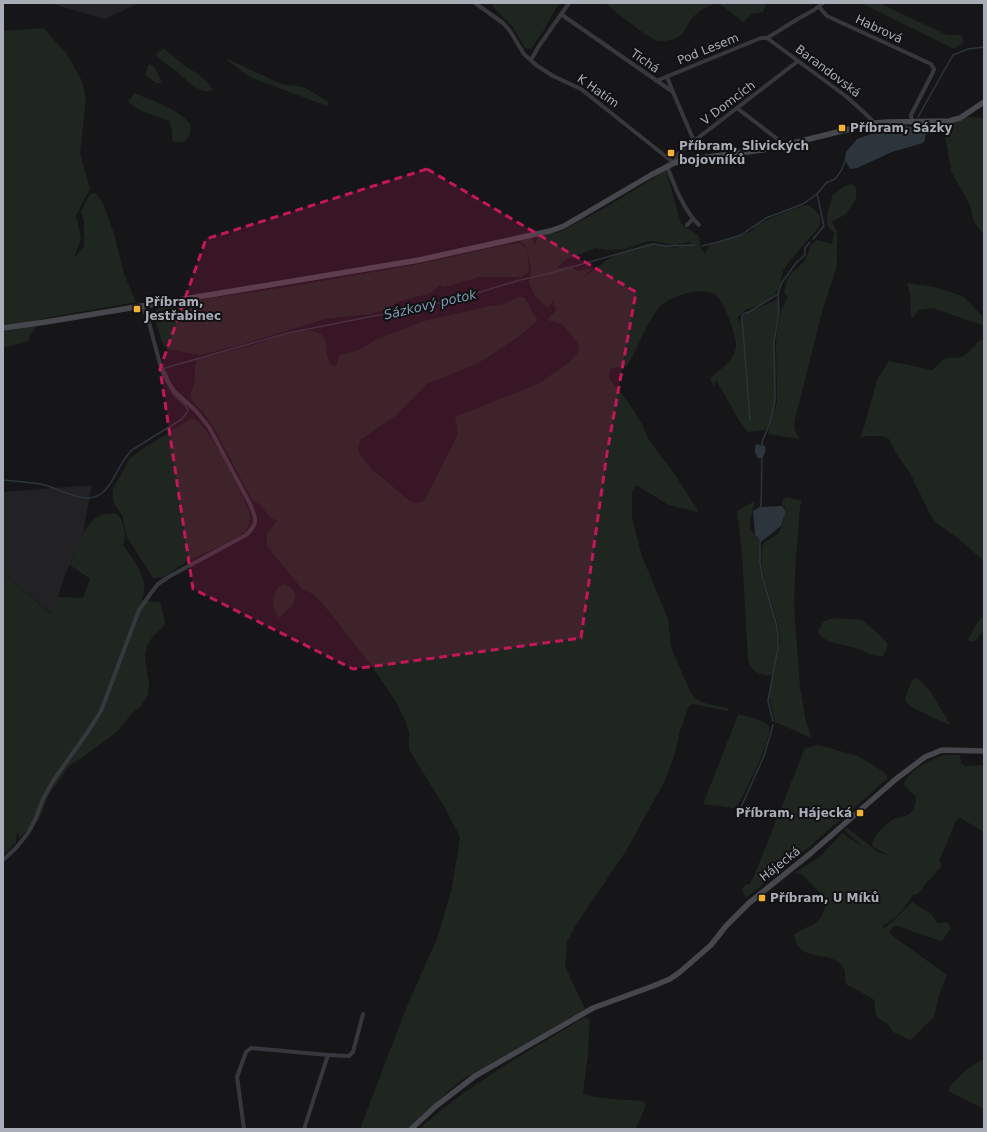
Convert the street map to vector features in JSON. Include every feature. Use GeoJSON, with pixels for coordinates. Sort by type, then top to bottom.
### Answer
{"type":"FeatureCollection","features":[{"type":"Feature","properties":{"kind":"street","name":"K Hatím"},"geometry":{"type":"LineString","coordinates":[[475,3],[484,5],[503,23],[510,31],[524,54],[543,70],[576,86],[588,94],[674,163]]}},
{"type":"Feature","properties":{"kind":"street"},"geometry":{"type":"LineString","coordinates":[[531,60],[569,3]]}},
{"type":"Feature","properties":{"kind":"street","name":"Pod Lesem"},"geometry":{"type":"LineString","coordinates":[[656,81],[761,38],[767,38],[819,7],[823,3]]}},
{"type":"Feature","properties":{"kind":"street","name":"Habrová"},"geometry":{"type":"LineString","coordinates":[[819,7],[827,16],[931,64],[933,67],[933,72],[911,115],[912,122]]}},
{"type":"Feature","properties":{"kind":"street","name":"Tichá"},"geometry":{"type":"LineString","coordinates":[[562,15],[673,92]]}},
{"type":"Feature","properties":{"kind":"street","name":"Barandovská"},"geometry":{"type":"LineString","coordinates":[[767,38],[847,97],[874,123]]}},
{"type":"Feature","properties":{"kind":"street","name":"V Domcích"},"geometry":{"type":"LineString","coordinates":[[674,163],[679,153],[798,61]]}},
{"type":"Feature","properties":{"kind":"street"},"geometry":{"type":"LineString","coordinates":[[667,77],[694,141]]}},
{"type":"Feature","properties":{"kind":"street"},"geometry":{"type":"LineString","coordinates":[[3,328],[419,260],[550,231],[564,226],[674,163],[692,159],[762,150],[874,123],[949,121],[960,118],[984,102]]}},
{"type":"Feature","properties":{"kind":"street"},"geometry":{"type":"LineString","coordinates":[[737,108],[785,145]]}},
{"type":"Feature","properties":{"kind":"street"},"geometry":{"type":"LineString","coordinates":[[667,166],[673,183],[693,219],[699,224]]}},
{"type":"Feature","properties":{"kind":"street"},"geometry":{"type":"LineString","coordinates":[[687,225],[693,219]]}},
{"type":"Feature","properties":{"kind":"street"},"geometry":{"type":"LineString","coordinates":[[3,860],[16,848],[28,833],[43,799],[53,781],[101,711],[140,610],[150,593],[158,584],[170,576],[246,535],[253,528],[255,523],[255,517],[250,504],[209,427],[169,383],[160,364],[148,319],[142,306]]}},
{"type":"Feature","properties":{"kind":"street","name":"Hájecká"},"geometry":{"type":"LineString","coordinates":[[411,1129],[436,1106],[475,1076],[593,1008],[670,979],[680,972],[711,945],[726,926],[749,903],[811,853],[896,779],[925,757],[942,750],[984,751]]}},
{"type":"Feature","properties":{"kind":"street"},"geometry":{"type":"LineString","coordinates":[[244,1129],[237,1077],[248,1049],[251,1048],[349,1056],[354,1052],[363,1014]]}},
{"type":"Feature","properties":{"kind":"street"},"geometry":{"type":"LineString","coordinates":[[304,1129],[328,1055]]}},
{"type":"Feature","properties":{"kind":"highlighted area"},"geometry":{"type":"Polygon","coordinates":[[[427,169],[636,292],[607,453],[581,638],[353,669],[193,589],[160,369],[206,239],[427,169]]]}},
{"type":"Feature","properties":{"kind":"shaded area"},"geometry":{"type":"Polygon","coordinates":[[[49,3],[139,3],[105,19],[49,3]]]}},
{"type":"Feature","properties":{"kind":"shaded area"},"geometry":{"type":"Polygon","coordinates":[[[492,3],[563,3],[558,5],[531,49],[525,48],[512,26],[492,6],[492,3]]]}},
{"type":"Feature","properties":{"kind":"shaded area"},"geometry":{"type":"Polygon","coordinates":[[[605,3],[718,3],[706,7],[699,12],[690,21],[684,32],[679,36],[672,40],[658,41],[648,36],[605,3]]]}},
{"type":"Feature","properties":{"kind":"shaded area"},"geometry":{"type":"Polygon","coordinates":[[[719,3],[766,3],[763,12],[751,14],[743,22],[719,3]]]}},
{"type":"Feature","properties":{"kind":"shaded area"},"geometry":{"type":"Polygon","coordinates":[[[861,3],[879,3],[947,35],[961,35],[964,42],[954,49],[861,3]]]}},
{"type":"Feature","properties":{"kind":"shaded area"},"geometry":{"type":"Polygon","coordinates":[[[43,28],[67,54],[82,81],[86,99],[80,153],[90,189],[76,215],[81,238],[74,258],[84,246],[84,222],[81,212],[89,195],[95,193],[103,203],[114,234],[124,274],[136,302],[40,319],[27,342],[3,348],[3,31],[43,28]]]}},
{"type":"Feature","properties":{"kind":"shaded area"},"geometry":{"type":"Polygon","coordinates":[[[164,49],[204,79],[213,90],[203,91],[161,60],[156,55],[157,52],[164,49]]]}},
{"type":"Feature","properties":{"kind":"shaded area"},"geometry":{"type":"Polygon","coordinates":[[[228,59],[281,84],[303,87],[327,101],[329,104],[328,106],[324,105],[250,77],[227,60],[228,59]]]}},
{"type":"Feature","properties":{"kind":"shaded area"},"geometry":{"type":"Polygon","coordinates":[[[149,64],[155,68],[162,83],[156,83],[145,75],[149,64]]]}},
{"type":"Feature","properties":{"kind":"shaded area"},"geometry":{"type":"Polygon","coordinates":[[[134,93],[171,109],[190,123],[190,134],[188,138],[184,142],[174,142],[172,140],[172,130],[169,121],[141,110],[131,104],[129,101],[134,93]]]}},
{"type":"Feature","properties":{"kind":"shaded area"},"geometry":{"type":"Polygon","coordinates":[[[967,117],[984,118],[984,235],[974,222],[970,205],[951,171],[945,135],[940,122],[967,117]]]}},
{"type":"Feature","properties":{"kind":"shaded area"},"geometry":{"type":"Polygon","coordinates":[[[905,126],[923,129],[926,133],[923,143],[892,152],[857,168],[850,169],[845,160],[846,152],[857,139],[892,127],[905,126]]]}},
{"type":"Feature","properties":{"kind":"shaded area"},"geometry":{"type":"Polygon","coordinates":[[[666,170],[681,224],[699,236],[701,248],[705,254],[709,246],[752,231],[758,224],[803,206],[808,205],[820,216],[818,228],[783,271],[779,289],[775,294],[760,305],[745,310],[738,317],[739,323],[748,312],[775,300],[779,301],[775,332],[776,384],[774,411],[765,430],[748,432],[739,420],[716,380],[714,387],[710,378],[730,360],[736,349],[736,341],[732,327],[723,305],[716,295],[711,292],[697,291],[675,297],[664,303],[649,323],[627,366],[612,368],[609,372],[609,378],[628,402],[642,424],[649,440],[676,476],[697,509],[698,512],[669,505],[636,485],[632,492],[632,518],[642,556],[668,619],[671,647],[690,691],[693,696],[702,702],[729,708],[728,711],[693,704],[689,706],[680,731],[674,757],[664,782],[626,851],[574,928],[567,942],[565,966],[585,1009],[460,1081],[406,1129],[360,1129],[407,1006],[438,936],[452,887],[460,837],[444,806],[409,749],[409,732],[396,702],[371,665],[327,609],[313,594],[302,589],[267,546],[267,533],[276,522],[279,521],[270,518],[261,505],[252,500],[215,430],[206,416],[191,399],[191,392],[195,381],[195,366],[197,360],[260,343],[285,334],[306,331],[315,332],[322,335],[326,343],[329,362],[336,366],[340,355],[359,350],[377,339],[424,321],[504,304],[518,297],[523,297],[538,320],[518,337],[485,359],[427,384],[395,416],[360,440],[358,451],[371,469],[407,499],[414,503],[424,501],[457,436],[455,419],[457,416],[540,383],[569,362],[577,354],[579,348],[577,342],[562,324],[547,320],[557,309],[553,305],[554,300],[548,308],[535,296],[529,284],[531,269],[527,249],[529,270],[528,273],[521,277],[479,277],[449,286],[444,287],[440,285],[431,293],[400,301],[384,310],[371,314],[325,319],[237,346],[200,355],[167,349],[163,344],[154,317],[155,311],[158,308],[193,301],[287,287],[419,264],[500,246],[519,243],[526,248],[526,246],[519,241],[531,237],[536,246],[535,244],[538,237],[562,231],[610,205],[666,170]],[[653,241],[625,249],[607,250],[596,248],[565,260],[557,268],[571,266],[577,271],[592,268],[583,278],[608,259],[622,252],[646,244],[655,243],[675,248],[693,244],[689,242],[675,245],[653,241]]]}},
{"type":"Feature","properties":{"kind":"shaded area"},"geometry":{"type":"Polygon","coordinates":[[[852,184],[856,188],[856,199],[846,214],[832,222],[837,231],[836,269],[822,312],[795,419],[795,429],[799,439],[769,434],[768,433],[777,402],[777,328],[781,312],[788,296],[784,293],[787,281],[790,275],[803,263],[809,252],[810,246],[817,240],[832,244],[834,233],[827,225],[827,221],[832,196],[845,186],[852,184]]]}},
{"type":"Feature","properties":{"kind":"shaded area"},"geometry":{"type":"Polygon","coordinates":[[[907,283],[934,287],[963,296],[984,318],[984,326],[933,308],[918,310],[914,317],[911,317],[910,293],[907,283]]]}},
{"type":"Feature","properties":{"kind":"shaded area"},"geometry":{"type":"Polygon","coordinates":[[[984,338],[984,561],[959,539],[936,523],[910,473],[897,455],[889,439],[883,436],[865,436],[860,438],[877,380],[889,361],[933,370],[944,359],[965,355],[984,338]]]}},
{"type":"Feature","properties":{"kind":"shaded area"},"geometry":{"type":"Polygon","coordinates":[[[192,418],[207,432],[216,445],[249,510],[249,522],[245,531],[237,537],[190,560],[165,576],[153,578],[127,537],[122,515],[114,504],[113,489],[130,458],[192,418]]]}},
{"type":"Feature","properties":{"kind":"shaded area"},"geometry":{"type":"Polygon","coordinates":[[[756,444],[765,446],[765,452],[762,458],[758,458],[756,455],[756,444]]]}},
{"type":"Feature","properties":{"kind":"shaded area"},"geometry":{"type":"Polygon","coordinates":[[[92,485],[82,537],[65,575],[52,614],[3,573],[3,492],[92,485]]]}},
{"type":"Feature","properties":{"kind":"shaded area"},"geometry":{"type":"Polygon","coordinates":[[[786,497],[802,501],[800,507],[796,553],[794,606],[800,687],[806,722],[812,738],[775,722],[769,696],[780,640],[777,621],[762,571],[761,561],[763,543],[778,534],[782,526],[786,508],[783,507],[782,501],[786,497]]]}},
{"type":"Feature","properties":{"kind":"shaded area"},"geometry":{"type":"Polygon","coordinates":[[[755,501],[750,520],[750,529],[759,541],[760,569],[777,623],[778,636],[775,667],[771,675],[756,672],[748,661],[742,552],[737,513],[738,510],[755,501]]]}},
{"type":"Feature","properties":{"kind":"shaded area"},"geometry":{"type":"Polygon","coordinates":[[[782,506],[785,510],[785,514],[781,526],[761,542],[755,535],[753,511],[760,507],[782,506]]]}},
{"type":"Feature","properties":{"kind":"shaded area"},"geometry":{"type":"Polygon","coordinates":[[[113,513],[117,514],[123,525],[125,533],[123,545],[136,564],[143,578],[144,593],[141,600],[160,602],[165,622],[165,625],[153,636],[147,646],[145,658],[149,685],[148,695],[141,706],[131,714],[118,731],[70,765],[49,794],[39,819],[20,837],[17,832],[16,842],[3,856],[3,573],[51,614],[58,597],[83,598],[90,579],[70,565],[82,537],[90,524],[101,515],[113,513]]]}},
{"type":"Feature","properties":{"kind":"shaded area"},"geometry":{"type":"Polygon","coordinates":[[[285,584],[292,589],[296,595],[293,604],[279,618],[274,610],[273,600],[277,588],[285,584]]]}},
{"type":"Feature","properties":{"kind":"shaded area"},"geometry":{"type":"Polygon","coordinates":[[[981,617],[984,617],[984,630],[975,641],[971,642],[968,640],[969,637],[981,617]]]}},
{"type":"Feature","properties":{"kind":"shaded area"},"geometry":{"type":"Polygon","coordinates":[[[839,618],[862,620],[881,636],[887,643],[887,648],[883,656],[872,655],[855,648],[835,643],[821,636],[818,632],[823,623],[831,619],[839,618]]]}},
{"type":"Feature","properties":{"kind":"shaded area"},"geometry":{"type":"Polygon","coordinates":[[[917,678],[932,694],[950,724],[913,708],[906,702],[905,698],[912,680],[917,678]]]}},
{"type":"Feature","properties":{"kind":"shaded area"},"geometry":{"type":"Polygon","coordinates":[[[738,715],[750,717],[767,725],[769,727],[769,733],[767,742],[746,790],[737,806],[734,808],[703,804],[738,715]]]}},
{"type":"Feature","properties":{"kind":"shaded area"},"geometry":{"type":"Polygon","coordinates":[[[819,745],[858,756],[887,774],[887,779],[810,846],[746,898],[742,889],[745,885],[750,884],[754,876],[805,748],[819,745]]]}},
{"type":"Feature","properties":{"kind":"shaded area"},"geometry":{"type":"Polygon","coordinates":[[[945,755],[960,755],[961,763],[965,766],[984,765],[984,832],[960,818],[956,821],[939,861],[942,866],[918,894],[913,894],[900,913],[882,926],[884,928],[892,922],[912,902],[931,914],[938,923],[947,922],[951,928],[942,941],[898,926],[894,926],[889,932],[947,975],[939,995],[934,1018],[910,1040],[893,1032],[887,1023],[879,1019],[875,1012],[875,1002],[872,998],[847,985],[845,980],[845,972],[841,964],[835,960],[807,953],[797,944],[794,935],[818,921],[824,911],[826,903],[821,894],[802,874],[794,873],[820,857],[842,833],[863,847],[844,830],[847,828],[878,852],[889,856],[872,846],[874,838],[886,824],[894,819],[909,815],[914,808],[916,797],[905,786],[904,782],[922,765],[945,755]]]}},
{"type":"Feature","properties":{"kind":"shaded area"},"geometry":{"type":"Polygon","coordinates":[[[585,1017],[590,1020],[588,1055],[583,1093],[603,1098],[643,1101],[646,1105],[636,1129],[419,1129],[458,1097],[478,1083],[585,1017]]]}},
{"type":"Feature","properties":{"kind":"shaded area"},"geometry":{"type":"Polygon","coordinates":[[[984,1060],[984,1109],[948,1091],[954,1082],[964,1072],[980,1061],[984,1060]]]}},
{"type":"Feature","properties":{"kind":"waterway","name":"Sázkový potok"},"geometry":{"type":"LineString","coordinates":[[918,117],[953,55],[968,49],[984,47]]}},
{"type":"Feature","properties":{"kind":"waterway","name":"Sázkový potok"},"geometry":{"type":"LineString","coordinates":[[702,246],[741,235],[766,218],[803,204],[817,194],[826,183],[835,179],[841,171],[846,159]]}},
{"type":"Feature","properties":{"kind":"waterway"},"geometry":{"type":"LineString","coordinates":[[813,239],[824,226],[817,194]]}},
{"type":"Feature","properties":{"kind":"waterway"},"geometry":{"type":"LineString","coordinates":[[762,445],[770,423],[775,401],[774,342],[779,312],[778,294],[781,284],[796,263],[805,255],[805,248],[810,242]]}},
{"type":"Feature","properties":{"kind":"waterway","name":"Sázkový potok"},"geometry":{"type":"LineString","coordinates":[[165,368],[288,333],[454,300],[520,280],[547,274],[653,244],[666,246],[695,245]]}},
{"type":"Feature","properties":{"kind":"waterway"},"geometry":{"type":"LineString","coordinates":[[750,420],[742,317],[743,314],[749,312],[778,294]]}},
{"type":"Feature","properties":{"kind":"waterway","name":"Sázkový potok"},"geometry":{"type":"LineString","coordinates":[[3,480],[40,484],[79,497],[95,497],[102,493],[110,484],[127,455],[132,450],[182,419],[188,411],[186,406],[173,394],[160,370]]}},
{"type":"Feature","properties":{"kind":"waterway"},"geometry":{"type":"LineString","coordinates":[[761,507],[762,457]]}},
{"type":"Feature","properties":{"kind":"waterway"},"geometry":{"type":"LineString","coordinates":[[760,541],[760,563],[762,575],[778,635],[778,647],[768,701],[773,721]]}},
{"type":"Feature","properties":{"kind":"waterway"},"geometry":{"type":"LineString","coordinates":[[737,816],[764,756],[773,725]]}},
{"type":"Feature","properties":{"kind":"place","name":"Příbram, Sázky"},"geometry":{"type":"Point","coordinates":[842,128]}},
{"type":"Feature","properties":{"kind":"place","name":"Příbram, Slivických bojovníků"},"geometry":{"type":"Point","coordinates":[671,153]}},
{"type":"Feature","properties":{"kind":"place","name":"Příbram, Jestřabinec"},"geometry":{"type":"Point","coordinates":[137,309]}},
{"type":"Feature","properties":{"kind":"place","name":"Příbram, Hájecká"},"geometry":{"type":"Point","coordinates":[860,813]}},
{"type":"Feature","properties":{"kind":"place","name":"Příbram, U Míků"},"geometry":{"type":"Point","coordinates":[762,898]}}]}
